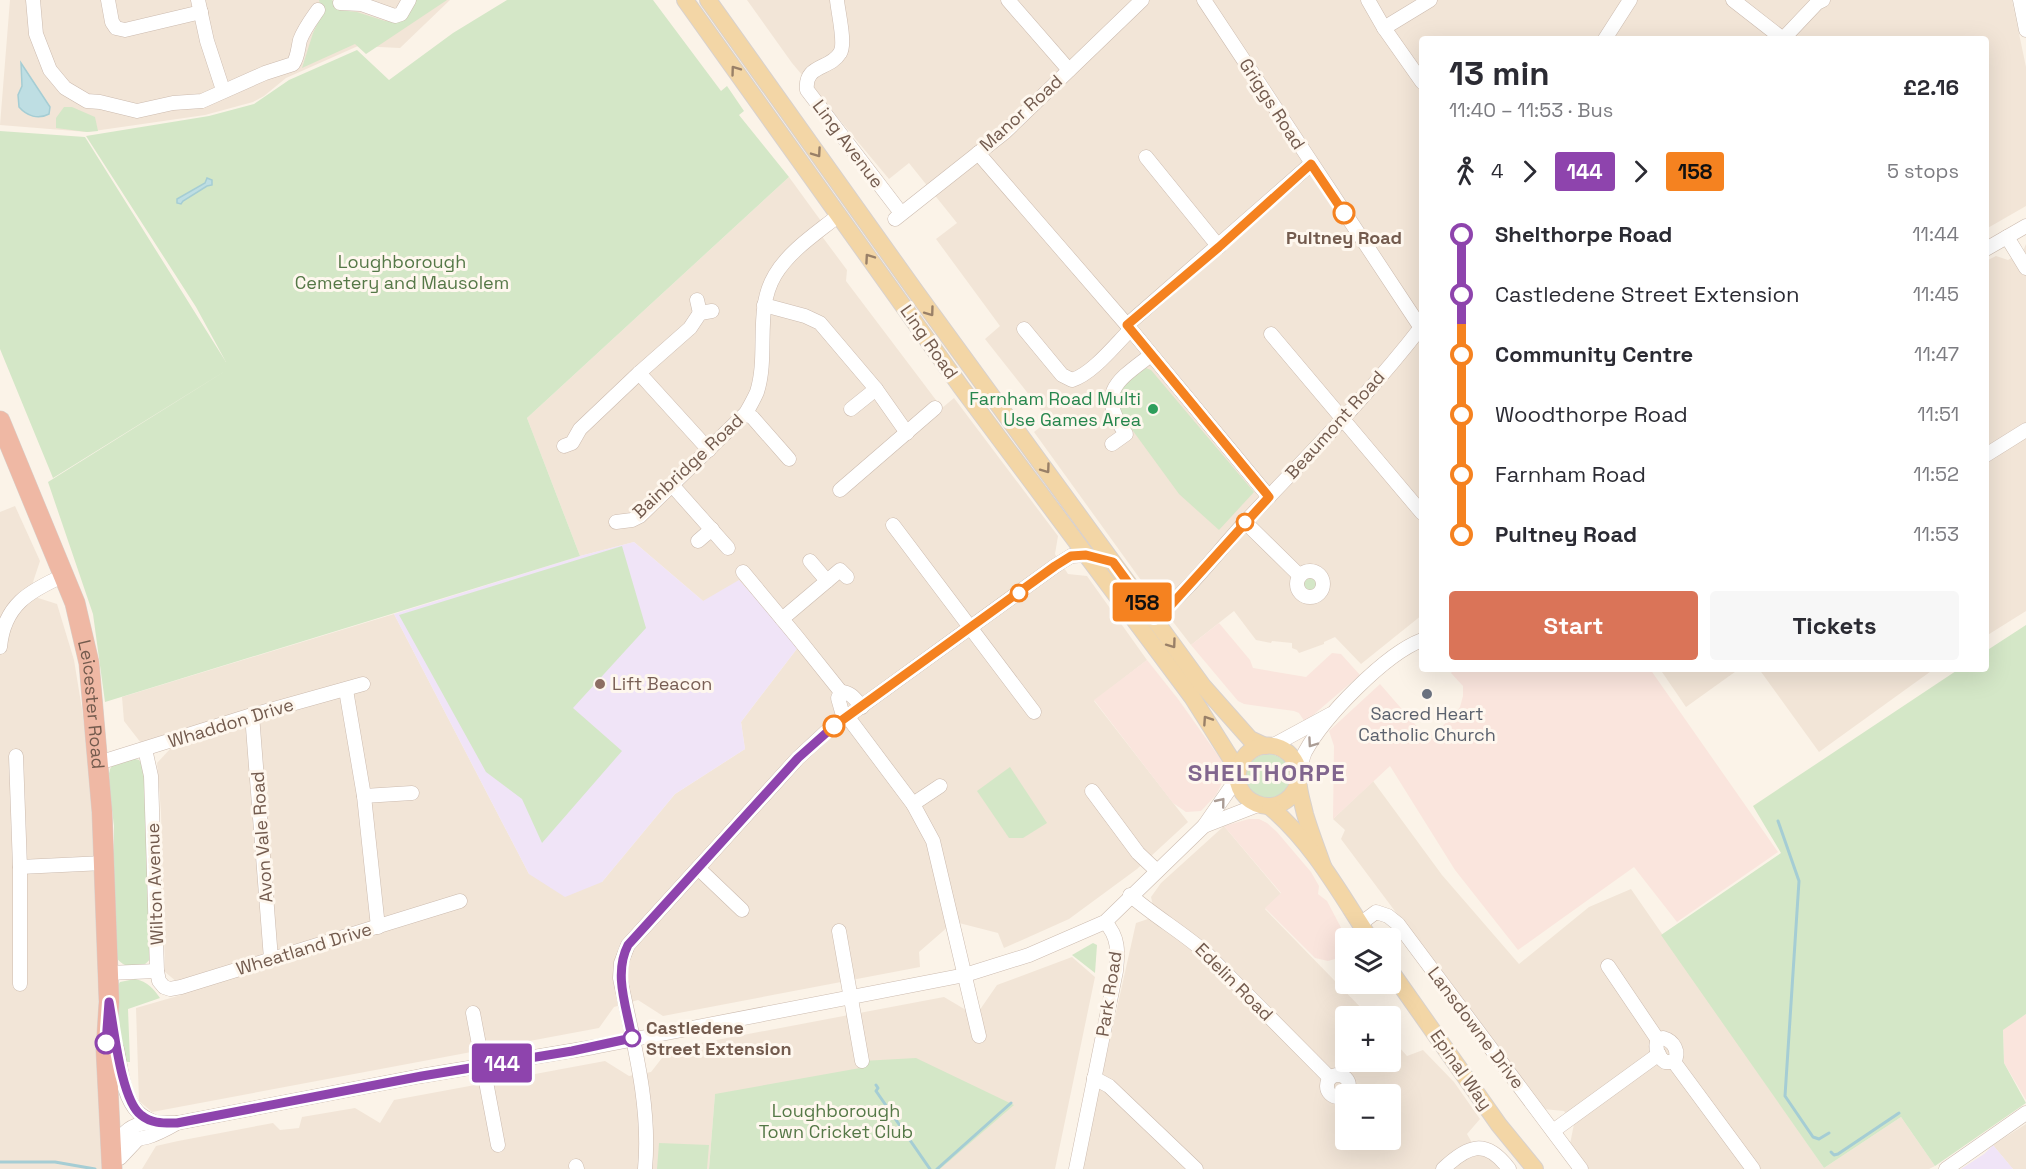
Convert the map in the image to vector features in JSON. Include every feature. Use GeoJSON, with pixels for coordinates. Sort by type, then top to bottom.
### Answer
{"type":"FeatureCollection","features":[{"type":"Feature","properties":{"kind":"highway","name":"Leicester Road"},"geometry":{"type":"LineString","coordinates":[[0,421],[65,575],[75,603],[89,663],[99,761],[104,863],[109,1002],[106,1050],[122,1134]]}},
{"type":"Feature","properties":{"kind":"highway","name":"Leicester Road"},"geometry":{"type":"LineString","coordinates":[[109,1002],[117,1049],[121,1107],[122,1134],[116,1164]]}},
{"type":"Feature","properties":{"kind":"main road","name":"Ling Road"},"geometry":{"type":"LineString","coordinates":[[685,0],[961,387],[1192,697],[1238,774]]}},
{"type":"Feature","properties":{"kind":"main road","name":"Ling Road"},"geometry":{"type":"LineString","coordinates":[[708,0],[916,292],[1203,686],[1236,726],[1250,739],[1268,746]]}},
{"type":"Feature","properties":{"kind":"main road"},"geometry":{"type":"LineString","coordinates":[[1086,555],[1113,562]]}},
{"type":"Feature","properties":{"kind":"main road"},"geometry":{"type":"LineString","coordinates":[[1323,866],[1306,816],[1297,766],[1287,752],[1268,746],[1256,748],[1242,761],[1238,774],[1244,794],[1279,815],[1323,866],[1363,928]]}},
{"type":"Feature","properties":{"kind":"main road"},"geometry":{"type":"LineString","coordinates":[[1264,806],[1276,806],[1290,798],[1299,779]]}},
{"type":"Feature","properties":{"kind":"main road","name":"Epinal Way"},"geometry":{"type":"LineString","coordinates":[[1401,986],[1499,1125],[1535,1169]]}},
{"type":"Feature","properties":{"kind":"street"},"geometry":{"type":"LineString","coordinates":[[33,0],[36,34],[55,78],[78,97],[87,101],[100,102],[130,111],[144,111],[173,103],[202,101],[229,88],[293,64],[304,32],[318,10]]}},
{"type":"Feature","properties":{"kind":"street"},"geometry":{"type":"LineString","coordinates":[[108,0],[112,22],[116,28],[125,30],[200,6],[207,41],[229,88]]}},
{"type":"Feature","properties":{"kind":"street"},"geometry":{"type":"LineString","coordinates":[[340,3],[361,4],[395,16],[401,14],[409,0]]}},
{"type":"Feature","properties":{"kind":"street","name":"Ling Avenue"},"geometry":{"type":"LineString","coordinates":[[837,0],[844,54],[809,75],[806,82],[807,90],[898,216]]}},
{"type":"Feature","properties":{"kind":"street"},"geometry":{"type":"LineString","coordinates":[[1008,0],[1069,70]]}},
{"type":"Feature","properties":{"kind":"street","name":"Manor Road"},"geometry":{"type":"LineString","coordinates":[[898,216],[1005,132],[1142,0]]}},
{"type":"Feature","properties":{"kind":"street","name":"Griggs Road"},"geometry":{"type":"LineString","coordinates":[[1204,0],[1419,324]]}},
{"type":"Feature","properties":{"kind":"street"},"geometry":{"type":"LineString","coordinates":[[1368,0],[1419,78]]}},
{"type":"Feature","properties":{"kind":"street"},"geometry":{"type":"LineString","coordinates":[[1384,27],[1430,0]]}},
{"type":"Feature","properties":{"kind":"street"},"geometry":{"type":"LineString","coordinates":[[1607,36],[1630,0]]}},
{"type":"Feature","properties":{"kind":"street"},"geometry":{"type":"LineString","coordinates":[[1733,0],[1779,36]]}},
{"type":"Feature","properties":{"kind":"street"},"geometry":{"type":"LineString","coordinates":[[1786,36],[1817,3],[1823,0]]}},
{"type":"Feature","properties":{"kind":"street"},"geometry":{"type":"LineString","coordinates":[[2019,0],[2026,30]]}},
{"type":"Feature","properties":{"kind":"street"},"geometry":{"type":"LineString","coordinates":[[978,153],[1269,497]]}},
{"type":"Feature","properties":{"kind":"street"},"geometry":{"type":"LineString","coordinates":[[1146,157],[1219,247]]}},
{"type":"Feature","properties":{"kind":"street"},"geometry":{"type":"LineString","coordinates":[[1024,329],[1041,339],[1062,375],[1072,380],[1080,377],[1096,364],[1128,328],[1311,164]]}},
{"type":"Feature","properties":{"kind":"street","name":"Bainbridge Road"},"geometry":{"type":"LineString","coordinates":[[613,522],[632,520],[640,516],[746,413],[756,393],[760,375],[764,305],[774,276],[787,258],[839,215]]}},
{"type":"Feature","properties":{"kind":"street"},"geometry":{"type":"LineString","coordinates":[[1989,247],[2026,226]]}},
{"type":"Feature","properties":{"kind":"street"},"geometry":{"type":"LineString","coordinates":[[2007,237],[2026,268]]}},
{"type":"Feature","properties":{"kind":"street"},"geometry":{"type":"LineString","coordinates":[[764,305],[805,316],[820,323],[876,389],[907,433]]}},
{"type":"Feature","properties":{"kind":"street"},"geometry":{"type":"LineString","coordinates":[[572,446],[580,429],[690,328],[703,308]]}},
{"type":"Feature","properties":{"kind":"street","name":"Beaumont Road"},"geometry":{"type":"LineString","coordinates":[[1154,618],[1171,605],[1245,522],[1342,420],[1419,329]]}},
{"type":"Feature","properties":{"kind":"street"},"geometry":{"type":"LineString","coordinates":[[1271,334],[1342,420],[1419,505]]}},
{"type":"Feature","properties":{"kind":"street"},"geometry":{"type":"LineString","coordinates":[[1112,444],[1130,439],[1113,412],[1111,399],[1113,391],[1120,380],[1151,356]]}},
{"type":"Feature","properties":{"kind":"street"},"geometry":{"type":"LineString","coordinates":[[639,373],[709,450]]}},
{"type":"Feature","properties":{"kind":"street"},"geometry":{"type":"LineString","coordinates":[[851,410],[876,389]]}},
{"type":"Feature","properties":{"kind":"street","name":"Ling Road"},"geometry":{"type":"LineString","coordinates":[[840,490],[935,408]]}},
{"type":"Feature","properties":{"kind":"street"},"geometry":{"type":"LineString","coordinates":[[746,413],[753,418],[791,463]]}},
{"type":"Feature","properties":{"kind":"street"},"geometry":{"type":"LineString","coordinates":[[1989,453],[2026,430]]}},
{"type":"Feature","properties":{"kind":"street"},"geometry":{"type":"LineString","coordinates":[[672,485],[728,548]]}},
{"type":"Feature","properties":{"kind":"street"},"geometry":{"type":"LineString","coordinates":[[1245,522],[1300,576]]}},
{"type":"Feature","properties":{"kind":"street"},"geometry":{"type":"LineString","coordinates":[[893,525],[1034,712]]}},
{"type":"Feature","properties":{"kind":"street"},"geometry":{"type":"LineString","coordinates":[[698,541],[712,529]]}},
{"type":"Feature","properties":{"kind":"street"},"geometry":{"type":"LineString","coordinates":[[645,1169],[647,1135],[645,1107],[620,978],[623,954],[628,945],[798,758],[846,718],[1055,566],[1071,556],[1086,555]]}},
{"type":"Feature","properties":{"kind":"street"},"geometry":{"type":"LineString","coordinates":[[810,561],[827,581]]}},
{"type":"Feature","properties":{"kind":"street"},"geometry":{"type":"LineString","coordinates":[[782,619],[840,570],[847,577]]}},
{"type":"Feature","properties":{"kind":"street"},"geometry":{"type":"LineString","coordinates":[[743,572],[841,692]]}},
{"type":"Feature","properties":{"kind":"street"},"geometry":{"type":"LineString","coordinates":[[0,647],[4,625],[15,605],[29,592],[65,575]]}},
{"type":"Feature","properties":{"kind":"street"},"geometry":{"type":"LineString","coordinates":[[1299,779],[1304,753],[1331,714],[1395,654],[1419,641]]}},
{"type":"Feature","properties":{"kind":"street","name":"Whaddon Drive"},"geometry":{"type":"LineString","coordinates":[[99,761],[363,684]]}},
{"type":"Feature","properties":{"kind":"street"},"geometry":{"type":"LineString","coordinates":[[346,690],[364,796],[378,927]]}},
{"type":"Feature","properties":{"kind":"street"},"geometry":{"type":"LineString","coordinates":[[841,692],[847,692],[854,697],[862,707]]}},
{"type":"Feature","properties":{"kind":"street"},"geometry":{"type":"LineString","coordinates":[[841,692],[838,698],[846,718],[913,804],[933,841],[979,1036]]}},
{"type":"Feature","properties":{"kind":"street"},"geometry":{"type":"LineString","coordinates":[[1268,746],[1290,737],[1331,714]]}},
{"type":"Feature","properties":{"kind":"street","name":"Avon Vale Road"},"geometry":{"type":"LineString","coordinates":[[252,715],[271,959]]}},
{"type":"Feature","properties":{"kind":"street","name":"Wilton Avenue"},"geometry":{"type":"LineString","coordinates":[[108,973],[157,971],[152,776],[145,749]]}},
{"type":"Feature","properties":{"kind":"street"},"geometry":{"type":"LineString","coordinates":[[16,756],[20,867],[20,984]]}},
{"type":"Feature","properties":{"kind":"street"},"geometry":{"type":"LineString","coordinates":[[116,1164],[122,1134],[133,1125],[154,1122],[177,1123],[422,1076],[483,1067],[965,975],[1029,955],[1105,922],[1204,826],[1238,774]]}},
{"type":"Feature","properties":{"kind":"street"},"geometry":{"type":"LineString","coordinates":[[913,804],[940,786]]}},
{"type":"Feature","properties":{"kind":"street"},"geometry":{"type":"LineString","coordinates":[[1092,791],[1138,853],[1157,871]]}},
{"type":"Feature","properties":{"kind":"street"},"geometry":{"type":"LineString","coordinates":[[364,796],[412,793]]}},
{"type":"Feature","properties":{"kind":"street"},"geometry":{"type":"LineString","coordinates":[[1204,826],[1264,806]]}},
{"type":"Feature","properties":{"kind":"street"},"geometry":{"type":"LineString","coordinates":[[20,867],[104,863]]}},
{"type":"Feature","properties":{"kind":"street"},"geometry":{"type":"LineString","coordinates":[[698,868],[742,910]]}},
{"type":"Feature","properties":{"kind":"street","name":"Edelin Road"},"geometry":{"type":"LineString","coordinates":[[1130,896],[1206,952],[1330,1078]]}},
{"type":"Feature","properties":{"kind":"street","name":"Wheatland Drive"},"geometry":{"type":"LineString","coordinates":[[157,971],[159,981],[164,987],[170,989],[461,901]]}},
{"type":"Feature","properties":{"kind":"street","name":"Lansdowne Drive"},"geometry":{"type":"LineString","coordinates":[[1360,924],[1376,912],[1388,916],[1398,924],[1581,1169]]}},
{"type":"Feature","properties":{"kind":"street","name":"Park Road"},"geometry":{"type":"LineString","coordinates":[[1077,1169],[1119,950],[1116,937],[1105,922]]}},
{"type":"Feature","properties":{"kind":"street"},"geometry":{"type":"LineString","coordinates":[[839,931],[862,1061]]}},
{"type":"Feature","properties":{"kind":"street"},"geometry":{"type":"LineString","coordinates":[[1608,966],[1658,1040],[1656,1044],[1659,1054],[1665,1062],[1674,1062]]}},
{"type":"Feature","properties":{"kind":"street"},"geometry":{"type":"LineString","coordinates":[[473,1013],[498,1145]]}},
{"type":"Feature","properties":{"kind":"street"},"geometry":{"type":"LineString","coordinates":[[1658,1040],[1664,1038],[1672,1044],[1677,1052],[1674,1062]]}},
{"type":"Feature","properties":{"kind":"street"},"geometry":{"type":"LineString","coordinates":[[117,1049],[124,1083],[134,1108],[140,1115],[154,1122]]}},
{"type":"Feature","properties":{"kind":"street"},"geometry":{"type":"LineString","coordinates":[[1553,1131],[1659,1054]]}},
{"type":"Feature","properties":{"kind":"street"},"geometry":{"type":"LineString","coordinates":[[1674,1062],[1753,1169]]}},
{"type":"Feature","properties":{"kind":"street"},"geometry":{"type":"LineString","coordinates":[[1094,1078],[1109,1086],[1196,1169]]}},
{"type":"Feature","properties":{"kind":"street"},"geometry":{"type":"LineString","coordinates":[[1946,1169],[2026,1113]]}},
{"type":"Feature","properties":{"kind":"street"},"geometry":{"type":"LineString","coordinates":[[122,1134],[158,1134],[177,1123]]}},
{"type":"Feature","properties":{"kind":"street"},"geometry":{"type":"LineString","coordinates":[[1443,1169],[1458,1155],[1478,1148],[1488,1149],[1500,1157],[1509,1169]]}},
{"type":"Feature","properties":{"kind":"shaded area"},"geometry":{"type":"Polygon","coordinates":[[[10,0],[450,0],[400,48],[358,46],[286,78],[253,102],[205,115],[87,132],[0,125],[10,0]]]}},
{"type":"Feature","properties":{"kind":"shaded area"},"geometry":{"type":"Polygon","coordinates":[[[747,0],[2012,0],[2026,67],[2026,206],[1989,227],[1989,36],[1419,36],[1419,617],[1361,664],[1335,637],[1324,644],[1299,653],[1292,648],[1292,643],[1256,640],[1234,611],[1191,645],[1143,583],[1034,432],[1049,420],[985,339],[1000,326],[936,239],[957,223],[909,163],[889,179],[792,63],[747,0]]]}},
{"type":"Feature","properties":{"kind":"shaded area"},"geometry":{"type":"Polygon","coordinates":[[[789,177],[821,221],[815,227],[847,270],[846,281],[942,408],[954,398],[1058,536],[1055,554],[1068,574],[1087,576],[1147,660],[1094,701],[1188,822],[1137,869],[1069,919],[1004,948],[998,933],[959,923],[950,925],[919,952],[920,967],[663,1016],[638,1000],[614,1007],[599,1028],[152,1112],[139,1101],[136,1008],[181,995],[177,982],[165,972],[161,812],[157,763],[171,748],[167,735],[141,743],[124,721],[122,697],[394,614],[529,874],[602,882],[675,794],[745,749],[741,722],[799,646],[703,601],[634,542],[580,556],[527,418],[789,177]]]}},
{"type":"Feature","properties":{"kind":"shaded area"},"geometry":{"type":"Polygon","coordinates":[[[2026,244],[2026,611],[1989,634],[1989,260],[1996,256],[2008,260],[2023,251],[2026,244]]]}},
{"type":"Feature","properties":{"kind":"shaded area"},"geometry":{"type":"Polygon","coordinates":[[[15,506],[40,561],[32,585],[35,597],[57,604],[74,660],[82,709],[90,771],[95,879],[103,1169],[0,1169],[0,512],[15,506]]]}},
{"type":"Feature","properties":{"kind":"shaded area","name":"Lift Beacon"},"geometry":{"type":"Polygon","coordinates":[[[634,542],[703,601],[739,580],[799,646],[741,722],[745,749],[675,794],[602,882],[565,897],[529,874],[394,614],[580,556],[634,542]]]}},
{"type":"Feature","properties":{"kind":"shaded area"},"geometry":{"type":"Polygon","coordinates":[[[1219,623],[1250,660],[1253,668],[1306,677],[1332,653],[1341,654],[1360,675],[1305,722],[1299,713],[1294,711],[1244,704],[1238,701],[1191,645],[1219,623]]]}},
{"type":"Feature","properties":{"kind":"shaded area"},"geometry":{"type":"Polygon","coordinates":[[[1147,660],[1222,761],[1225,771],[1224,779],[1216,795],[1201,811],[1186,812],[1173,803],[1094,700],[1147,660]]]}},
{"type":"Feature","properties":{"kind":"shaded area"},"geometry":{"type":"Polygon","coordinates":[[[1652,672],[1778,852],[1677,922],[1634,867],[1518,950],[1455,870],[1390,766],[1333,819],[1334,746],[1329,731],[1380,684],[1427,738],[1452,718],[1460,707],[1463,686],[1451,673],[1652,672]]]}},
{"type":"Feature","properties":{"kind":"shaded area"},"geometry":{"type":"Polygon","coordinates":[[[1662,672],[1735,672],[1686,707],[1662,672]]]}},
{"type":"Feature","properties":{"kind":"shaded area"},"geometry":{"type":"Polygon","coordinates":[[[1761,672],[1930,672],[1819,752],[1761,672]]]}},
{"type":"Feature","properties":{"kind":"shaded area"},"geometry":{"type":"Polygon","coordinates":[[[1373,781],[1442,875],[1519,964],[1589,907],[1631,889],[1824,1168],[1901,1117],[1935,1166],[1929,1169],[1589,1169],[1570,1144],[1574,1124],[1564,1111],[1543,1109],[1341,839],[1345,830],[1333,819],[1373,781]]]}},
{"type":"Feature","properties":{"kind":"shaded area"},"geometry":{"type":"Polygon","coordinates":[[[1249,819],[1259,819],[1267,823],[1311,872],[1319,886],[1318,894],[1327,901],[1341,928],[1335,928],[1335,959],[1328,961],[1315,958],[1265,908],[1281,893],[1224,826],[1249,819]]]}},
{"type":"Feature","properties":{"kind":"shaded area"},"geometry":{"type":"Polygon","coordinates":[[[1224,826],[1281,894],[1265,909],[1335,981],[1335,994],[1348,994],[1359,1006],[1335,1006],[1335,1072],[1401,1072],[1401,1049],[1407,1056],[1423,1050],[1454,1082],[1480,1119],[1467,1134],[1479,1155],[1494,1160],[1501,1169],[1081,1169],[1136,923],[1148,919],[1154,910],[1151,897],[1161,883],[1224,826]]]}},
{"type":"Feature","properties":{"kind":"shaded area"},"geometry":{"type":"Polygon","coordinates":[[[1072,957],[1095,977],[1055,1169],[927,1169],[715,1094],[709,1169],[142,1169],[156,1146],[273,1123],[280,1130],[299,1128],[302,1117],[355,1108],[380,1123],[394,1100],[605,1061],[629,1076],[651,1072],[669,1049],[944,997],[971,1013],[979,1011],[997,985],[1072,957]]]}},
{"type":"Feature","properties":{"kind":"shaded area"},"geometry":{"type":"Polygon","coordinates":[[[2026,1014],[2026,1100],[2004,1063],[2003,1029],[2026,1014]]]}},
{"type":"Feature","properties":{"kind":"shaded area"},"geometry":{"type":"Polygon","coordinates":[[[2026,1124],[2026,1169],[2013,1169],[1993,1145],[2026,1124]]]}},
{"type":"Feature","properties":{"kind":"shaded area"},"geometry":{"type":"Polygon","coordinates":[[[1993,1145],[2013,1169],[1961,1169],[1984,1154],[1993,1145]]]}},
{"type":"Feature","properties":{"kind":"green space"},"geometry":{"type":"Polygon","coordinates":[[[319,0],[332,0],[339,10],[357,12],[395,22],[409,0],[447,0],[366,54],[355,44],[302,68],[313,33],[322,14],[319,0]]]}},
{"type":"Feature","properties":{"kind":"green space","name":"Loughborough Cemetery and Mausolem"},"geometry":{"type":"Polygon","coordinates":[[[507,0],[653,0],[721,91],[727,86],[744,111],[739,115],[789,177],[527,418],[580,556],[105,702],[93,614],[48,482],[230,368],[53,478],[0,349],[0,131],[85,137],[226,362],[196,307],[86,136],[209,116],[254,104],[289,80],[357,50],[389,80],[453,33],[507,0]]]}},
{"type":"Feature","properties":{"kind":"green space"},"geometry":{"type":"Polygon","coordinates":[[[64,107],[72,107],[95,117],[98,131],[56,128],[56,118],[64,107]]]}},
{"type":"Feature","properties":{"kind":"green space"},"geometry":{"type":"Polygon","coordinates":[[[1146,368],[1151,370],[1254,492],[1219,530],[1179,494],[1117,409],[1119,390],[1146,368]]]}},
{"type":"Feature","properties":{"kind":"green space"},"geometry":{"type":"Polygon","coordinates":[[[622,546],[646,628],[573,708],[622,751],[542,843],[522,799],[486,772],[399,615],[622,546]]]}},
{"type":"Feature","properties":{"kind":"green space"},"geometry":{"type":"Polygon","coordinates":[[[1310,571],[1319,575],[1323,584],[1319,593],[1310,597],[1301,593],[1297,584],[1301,575],[1310,571]]]}},
{"type":"Feature","properties":{"kind":"green space"},"geometry":{"type":"Polygon","coordinates":[[[2026,625],[2026,1014],[2003,1030],[2004,1063],[2026,1103],[1935,1166],[1901,1117],[1824,1168],[1661,935],[1781,853],[1753,806],[1954,672],[1989,672],[1989,649],[2026,625]]]}},
{"type":"Feature","properties":{"kind":"green space"},"geometry":{"type":"Polygon","coordinates":[[[1268,754],[1276,755],[1284,760],[1289,768],[1289,784],[1284,792],[1276,797],[1268,798],[1260,797],[1252,792],[1247,784],[1246,776],[1247,768],[1252,760],[1260,755],[1268,754]]]}},
{"type":"Feature","properties":{"kind":"green space"},"geometry":{"type":"Polygon","coordinates":[[[132,758],[139,760],[146,770],[150,959],[136,967],[121,963],[114,954],[114,826],[108,778],[112,766],[132,758]]]}},
{"type":"Feature","properties":{"kind":"green space"},"geometry":{"type":"Polygon","coordinates":[[[1010,767],[1047,823],[1023,838],[1009,838],[977,791],[1010,767]]]}},
{"type":"Feature","properties":{"kind":"green space"},"geometry":{"type":"Polygon","coordinates":[[[1093,943],[1097,945],[1095,973],[1072,955],[1093,943]]]}},
{"type":"Feature","properties":{"kind":"green space"},"geometry":{"type":"Polygon","coordinates":[[[135,979],[150,986],[160,998],[128,1009],[130,1062],[122,1062],[117,987],[120,982],[135,979]]]}},
{"type":"Feature","properties":{"kind":"green space","name":"Loughborough Town Cricket Club"},"geometry":{"type":"Polygon","coordinates":[[[916,1058],[1014,1105],[940,1169],[709,1169],[715,1094],[860,1068],[862,1061],[916,1058]]]}},
{"type":"Feature","properties":{"kind":"green space"},"geometry":{"type":"Polygon","coordinates":[[[659,1143],[709,1145],[707,1169],[657,1169],[659,1143]]]}},
{"type":"Feature","properties":{"kind":"water"},"geometry":{"type":"Polygon","coordinates":[[[21,63],[50,107],[49,114],[41,117],[33,116],[19,107],[18,95],[22,86],[21,63]]]}},
{"type":"Feature","properties":{"kind":"water"},"geometry":{"type":"Polygon","coordinates":[[[207,178],[212,180],[212,185],[181,204],[177,203],[177,199],[205,183],[207,178]]]}},
{"type":"Feature","properties":{"kind":"waterway"},"geometry":{"type":"LineString","coordinates":[[1778,821],[1799,881],[1785,1096],[1813,1137],[1819,1139],[1829,1133]]}},
{"type":"Feature","properties":{"kind":"waterway"},"geometry":{"type":"LineString","coordinates":[[876,1085],[878,1088],[876,1091],[930,1169]]}},
{"type":"Feature","properties":{"kind":"waterway"},"geometry":{"type":"LineString","coordinates":[[937,1169],[1011,1103]]}},
{"type":"Feature","properties":{"kind":"waterway"},"geometry":{"type":"LineString","coordinates":[[1831,1152],[1834,1155],[1838,1154],[1899,1113]]}},
{"type":"Feature","properties":{"kind":"waterway"},"geometry":{"type":"LineString","coordinates":[[0,1162],[55,1162],[95,1169]]}},
{"type":"Feature","properties":{"kind":"bus line","name":"158"},"geometry":{"type":"LineString","coordinates":[[834,726],[1071,556],[1086,555],[1113,562],[1154,618],[1171,605],[1269,497],[1127,325],[1219,247],[1311,164],[1344,213]]}},
{"type":"Feature","properties":{"kind":"bus line","name":"144"},"geometry":{"type":"LineString","coordinates":[[106,1043],[109,1002],[124,1083],[134,1108],[140,1115],[154,1122],[177,1123],[422,1076],[594,1047],[632,1038],[620,978],[623,954],[628,945],[798,758],[834,726]]}},
{"type":"Feature","properties":{"kind":"place","name":"Pultney Road"},"geometry":{"type":"Point","coordinates":[1344,213]}},
{"type":"Feature","properties":{"kind":"place","name":"Farnham Road Multi Use Games Area"},"geometry":{"type":"Point","coordinates":[1153,409]}},
{"type":"Feature","properties":{"kind":"place","name":"Lift Beacon"},"geometry":{"type":"Point","coordinates":[600,684]}},
{"type":"Feature","properties":{"kind":"place","name":"Sacred Heart Catholic Church"},"geometry":{"type":"Point","coordinates":[1427,694]}},
{"type":"Feature","properties":{"kind":"place","name":"Castledene Street Extension"},"geometry":{"type":"Point","coordinates":[632,1038]}},
{"type":"Feature","properties":{"kind":"district","name":"SHELTHORPE"},"geometry":{"type":"Point","coordinates":[1267,773]}}]}
